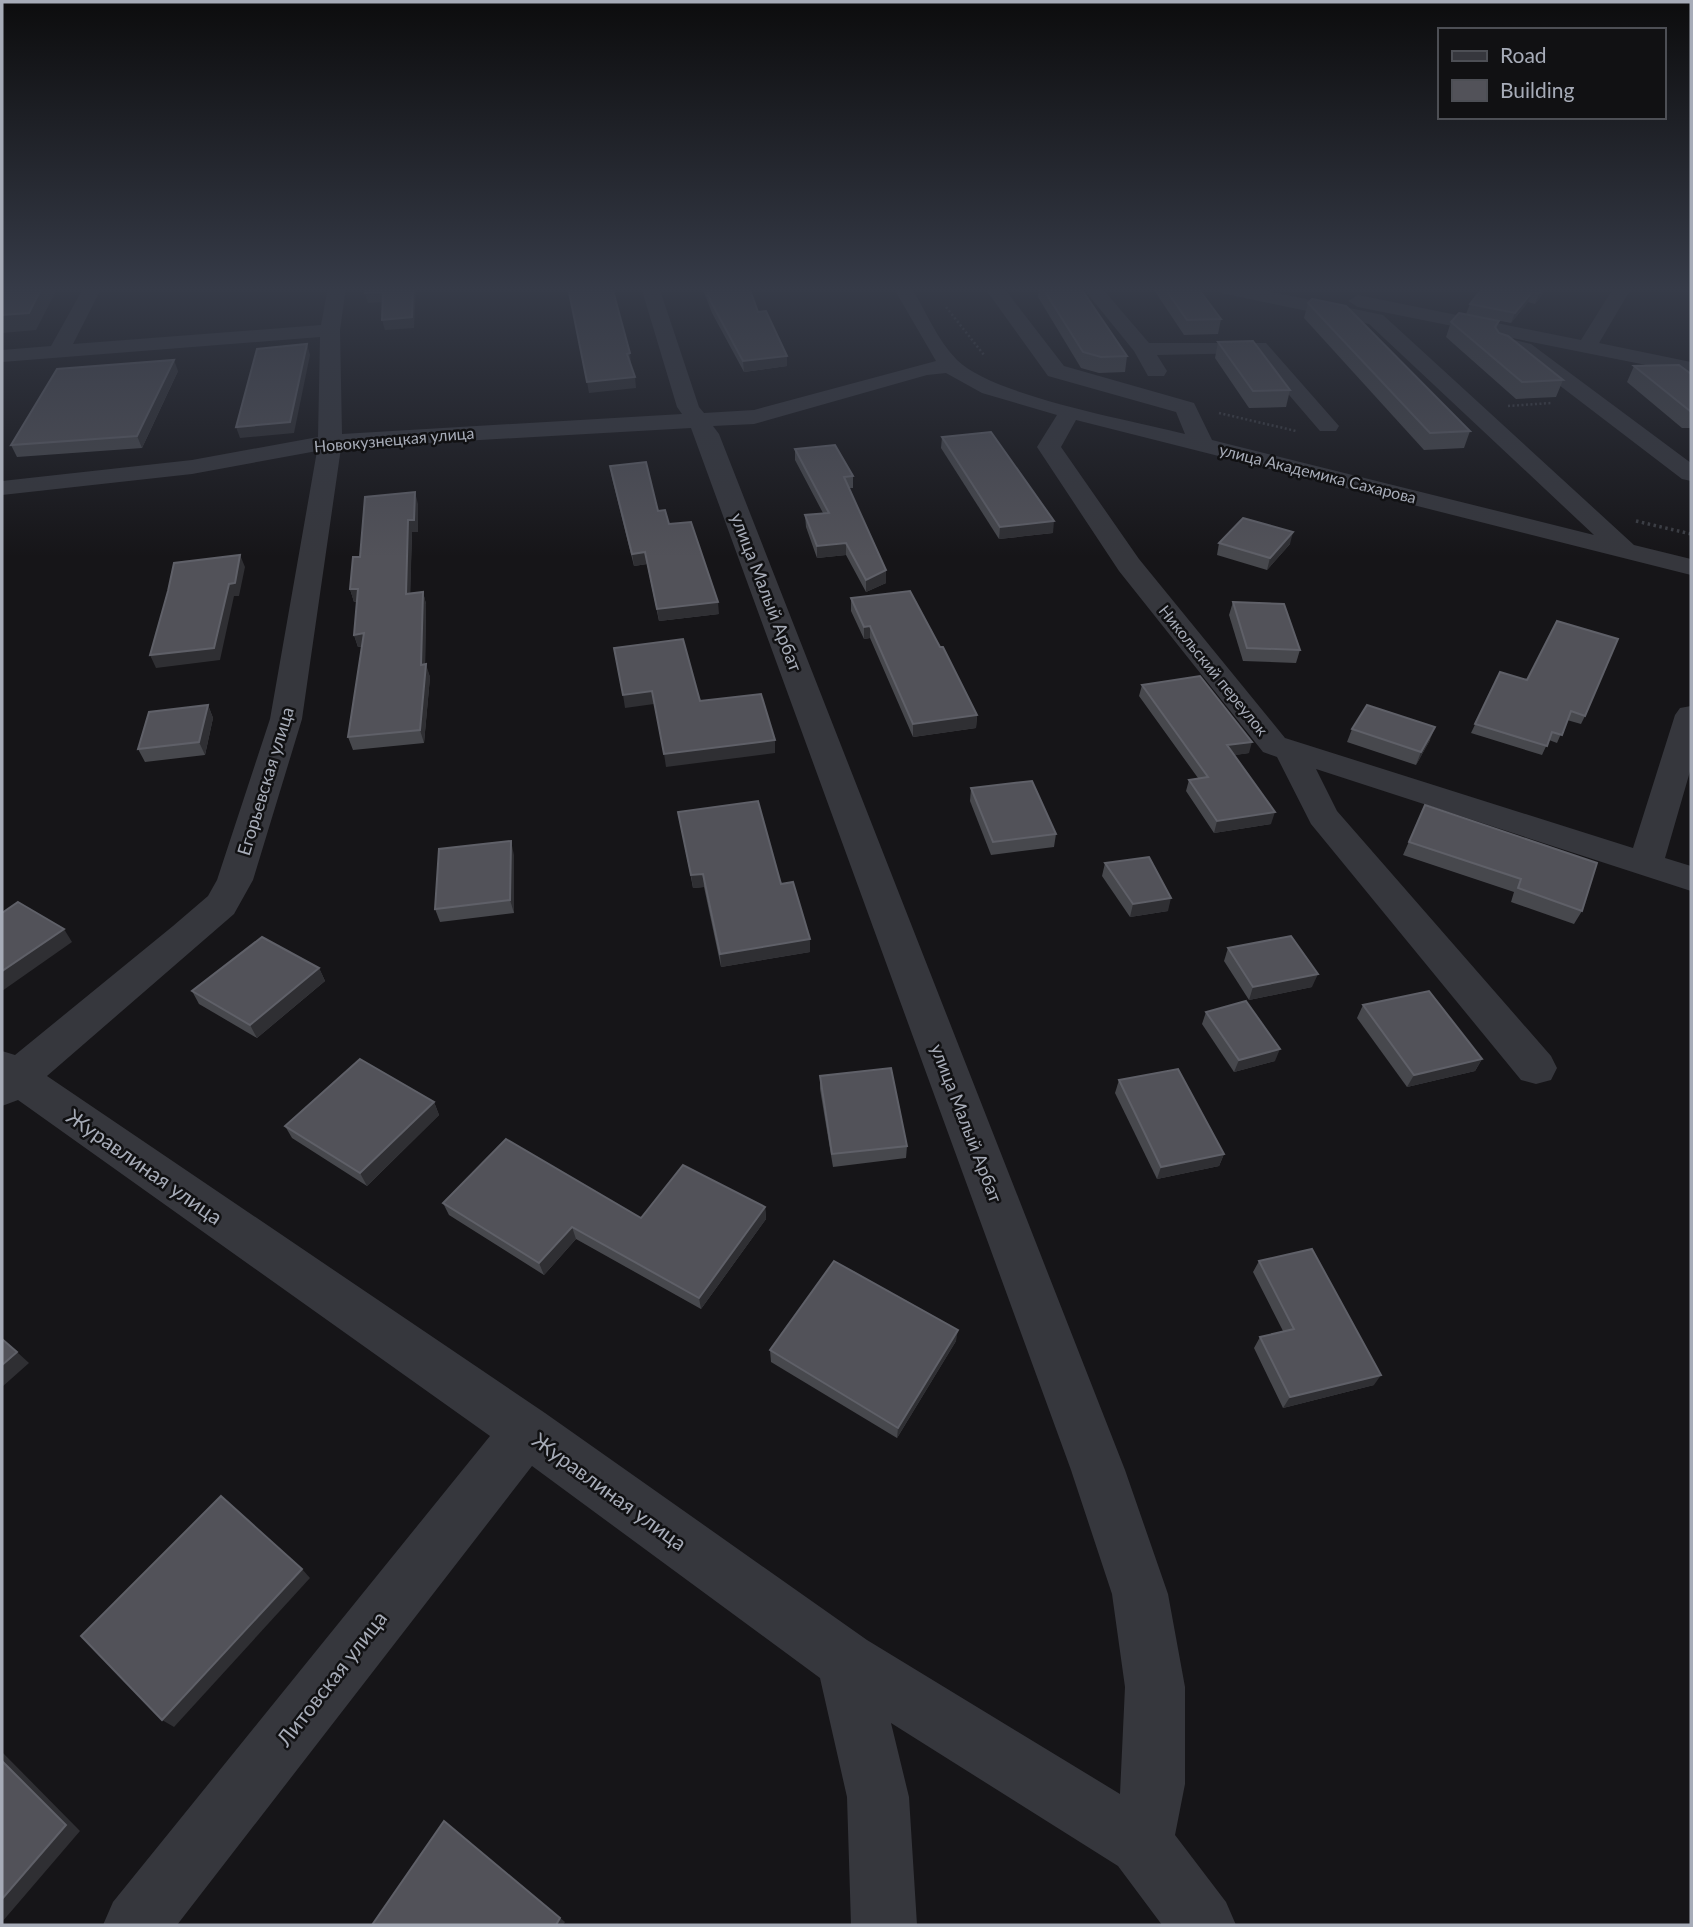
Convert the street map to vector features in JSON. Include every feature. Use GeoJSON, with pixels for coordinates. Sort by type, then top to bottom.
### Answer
{"type":"FeatureCollection","features":[{"type":"Feature","properties":{"kind":"street","name":"Егорьевская улица"},"geometry":{"type":"LineString","coordinates":[[7,1078],[212,913],[235,880],[286,719],[330,442],[330,377]]}},
{"type":"Feature","properties":{"kind":"street","name":"улица Малый Арбат"},"geometry":{"type":"LineString","coordinates":[[678,377],[688,407],[707,433],[1098,1470],[1140,1594],[1154,1686],[1154,1784],[1141,1843]]}},
{"type":"Feature","properties":{"kind":"street","name":"Новокузнецкая улица"},"geometry":{"type":"LineString","coordinates":[[2,488],[192,467],[330,442],[754,417],[899,377]]}},
{"type":"Feature","properties":{"kind":"street","name":"улица Академика Сахарова"},"geometry":{"type":"LineString","coordinates":[[966,377],[998,390],[1070,412],[1691,567]]}},
{"type":"Feature","properties":{"kind":"street"},"geometry":{"type":"LineString","coordinates":[[1078,377],[1186,408],[1189,421],[1202,443]]}},
{"type":"Feature","properties":{"kind":"street"},"geometry":{"type":"LineString","coordinates":[[1160,377],[1175,403]]}},
{"type":"Feature","properties":{"kind":"street"},"geometry":{"type":"LineString","coordinates":[[1285,377],[1328,426]]}},
{"type":"Feature","properties":{"kind":"street"},"geometry":{"type":"LineString","coordinates":[[1440,377],[1625,550]]}},
{"type":"Feature","properties":{"kind":"street"},"geometry":{"type":"LineString","coordinates":[[1561,377],[1691,474]]}},
{"type":"Feature","properties":{"kind":"street","name":"Никольский переулок"},"geometry":{"type":"LineString","coordinates":[[1070,412],[1049,447],[1129,565],[1274,745],[1691,878]]}},
{"type":"Feature","properties":{"kind":"street"},"geometry":{"type":"LineString","coordinates":[[1646,863],[1691,715]]}},
{"type":"Feature","properties":{"kind":"street"},"geometry":{"type":"LineString","coordinates":[[1291,752],[1323,816],[1535,1068]]}},
{"type":"Feature","properties":{"kind":"street","name":"Журавлиная улица"},"geometry":{"type":"LineString","coordinates":[[7,1078],[527,1431],[846,1661],[1141,1843],[1203,1925]]}},
{"type":"Feature","properties":{"kind":"street","name":"Литовская улица"},"geometry":{"type":"LineString","coordinates":[[136,1925],[527,1431]]}},
{"type":"Feature","properties":{"kind":"street"},"geometry":{"type":"LineString","coordinates":[[846,1661],[877,1797],[884,1925]]}},
{"type":"Feature","properties":{"kind":"path"},"geometry":{"type":"LineString","coordinates":[[1472,407],[1592,401]]}},
{"type":"Feature","properties":{"kind":"path"},"geometry":{"type":"LineString","coordinates":[[1175,403],[1295,431],[1328,426]]}},
{"type":"Feature","properties":{"kind":"building"},"geometry":{"type":"Polygon","coordinates":[[[52,377],[166,377],[137,436],[11,445],[52,377]]]}},
{"type":"Feature","properties":{"kind":"building"},"geometry":{"type":"Polygon","coordinates":[[[249,377],[300,377],[290,422],[236,427],[249,377]]]}},
{"type":"Feature","properties":{"kind":"building"},"geometry":{"type":"Polygon","coordinates":[[[586,377],[635,377],[587,382],[586,377]]]}},
{"type":"Feature","properties":{"kind":"building"},"geometry":{"type":"Polygon","coordinates":[[[1243,377],[1280,377],[1290,390],[1253,391],[1243,377]]]}},
{"type":"Feature","properties":{"kind":"building"},"geometry":{"type":"Polygon","coordinates":[[[1377,377],[1416,377],[1470,431],[1430,433],[1377,377]]]}},
{"type":"Feature","properties":{"kind":"building"},"geometry":{"type":"Polygon","coordinates":[[[1516,377],[1559,377],[1563,380],[1522,382],[1516,377]]]}},
{"type":"Feature","properties":{"kind":"building"},"geometry":{"type":"Polygon","coordinates":[[[1648,377],[1691,377],[1690,411],[1648,377]]]}},
{"type":"Feature","properties":{"kind":"building"},"geometry":{"type":"Polygon","coordinates":[[[991,432],[1054,521],[1000,527],[942,437],[991,432]]]}},
{"type":"Feature","properties":{"kind":"building"},"geometry":{"type":"Polygon","coordinates":[[[835,445],[853,476],[844,477],[886,570],[866,580],[846,543],[817,546],[805,515],[829,513],[795,449],[835,445]]]}},
{"type":"Feature","properties":{"kind":"building"},"geometry":{"type":"Polygon","coordinates":[[[646,462],[658,511],[665,510],[669,524],[691,522],[718,602],[657,609],[645,552],[632,554],[610,466],[646,462]]]}},
{"type":"Feature","properties":{"kind":"building"},"geometry":{"type":"Polygon","coordinates":[[[415,492],[414,520],[408,520],[406,594],[423,592],[421,665],[426,664],[420,730],[348,737],[364,633],[354,635],[358,589],[350,589],[353,557],[360,557],[365,497],[415,492]]]}},
{"type":"Feature","properties":{"kind":"building"},"geometry":{"type":"Polygon","coordinates":[[[1243,518],[1293,532],[1270,558],[1219,543],[1243,518]]]}},
{"type":"Feature","properties":{"kind":"building"},"geometry":{"type":"Polygon","coordinates":[[[240,555],[235,583],[229,584],[214,648],[150,655],[174,563],[240,555]]]}},
{"type":"Feature","properties":{"kind":"building"},"geometry":{"type":"Polygon","coordinates":[[[910,591],[940,647],[943,647],[977,715],[913,724],[870,626],[864,627],[851,598],[910,591]]]}},
{"type":"Feature","properties":{"kind":"building"},"geometry":{"type":"Polygon","coordinates":[[[1233,602],[1284,604],[1300,650],[1247,648],[1233,602]]]}},
{"type":"Feature","properties":{"kind":"building"},"geometry":{"type":"Polygon","coordinates":[[[1557,621],[1618,639],[1585,716],[1571,711],[1562,735],[1552,732],[1547,746],[1475,724],[1500,672],[1527,680],[1557,621]]]}},
{"type":"Feature","properties":{"kind":"building"},"geometry":{"type":"Polygon","coordinates":[[[683,639],[700,701],[761,694],[775,740],[664,754],[652,691],[623,695],[614,648],[683,639]]]}},
{"type":"Feature","properties":{"kind":"building"},"geometry":{"type":"Polygon","coordinates":[[[1200,676],[1252,742],[1227,745],[1275,812],[1217,821],[1189,780],[1208,777],[1142,685],[1200,676]]]}},
{"type":"Feature","properties":{"kind":"building"},"geometry":{"type":"Polygon","coordinates":[[[208,705],[199,742],[138,749],[149,712],[208,705]]]}},
{"type":"Feature","properties":{"kind":"building"},"geometry":{"type":"Polygon","coordinates":[[[1367,705],[1435,727],[1421,752],[1352,729],[1367,705]]]}},
{"type":"Feature","properties":{"kind":"building"},"geometry":{"type":"Polygon","coordinates":[[[1032,781],[1056,834],[993,842],[971,788],[1032,781]]]}},
{"type":"Feature","properties":{"kind":"building"},"geometry":{"type":"Polygon","coordinates":[[[758,801],[781,884],[793,882],[810,939],[720,954],[703,874],[691,875],[678,812],[758,801]]]}},
{"type":"Feature","properties":{"kind":"building"},"geometry":{"type":"Polygon","coordinates":[[[1425,805],[1597,863],[1582,911],[1518,888],[1521,879],[1409,842],[1425,805]]]}},
{"type":"Feature","properties":{"kind":"building"},"geometry":{"type":"Polygon","coordinates":[[[511,841],[510,900],[435,909],[439,849],[511,841]]]}},
{"type":"Feature","properties":{"kind":"building"},"geometry":{"type":"Polygon","coordinates":[[[1149,857],[1171,898],[1133,904],[1105,863],[1149,857]]]}},
{"type":"Feature","properties":{"kind":"building"},"geometry":{"type":"Polygon","coordinates":[[[18,902],[64,929],[2,971],[2,913],[18,902]]]}},
{"type":"Feature","properties":{"kind":"building"},"geometry":{"type":"Polygon","coordinates":[[[1291,936],[1318,974],[1253,987],[1228,948],[1291,936]]]}},
{"type":"Feature","properties":{"kind":"building"},"geometry":{"type":"Polygon","coordinates":[[[262,937],[319,968],[250,1025],[192,991],[262,937]]]}},
{"type":"Feature","properties":{"kind":"building"},"geometry":{"type":"Polygon","coordinates":[[[1429,991],[1482,1059],[1414,1075],[1363,1005],[1429,991]]]}},
{"type":"Feature","properties":{"kind":"building"},"geometry":{"type":"Polygon","coordinates":[[[1246,1001],[1280,1049],[1239,1060],[1206,1012],[1246,1001]]]}},
{"type":"Feature","properties":{"kind":"building"},"geometry":{"type":"Polygon","coordinates":[[[360,1059],[434,1102],[360,1173],[285,1126],[360,1059]]]}},
{"type":"Feature","properties":{"kind":"building"},"geometry":{"type":"Polygon","coordinates":[[[891,1068],[907,1146],[832,1154],[820,1076],[891,1068]]]}},
{"type":"Feature","properties":{"kind":"building"},"geometry":{"type":"Polygon","coordinates":[[[1178,1069],[1224,1154],[1161,1167],[1119,1080],[1178,1069]]]}},
{"type":"Feature","properties":{"kind":"building"},"geometry":{"type":"Polygon","coordinates":[[[506,1139],[641,1218],[683,1165],[765,1207],[699,1298],[572,1227],[539,1263],[443,1203],[506,1139]]]}},
{"type":"Feature","properties":{"kind":"building"},"geometry":{"type":"Polygon","coordinates":[[[1312,1249],[1381,1375],[1290,1397],[1260,1337],[1294,1329],[1259,1261],[1312,1249]]]}},
{"type":"Feature","properties":{"kind":"building"},"geometry":{"type":"Polygon","coordinates":[[[834,1261],[958,1330],[898,1428],[770,1350],[834,1261]]]}},
{"type":"Feature","properties":{"kind":"building"},"geometry":{"type":"Polygon","coordinates":[[[2,1339],[17,1352],[2,1365],[2,1339]]]}},
{"type":"Feature","properties":{"kind":"building"},"geometry":{"type":"Polygon","coordinates":[[[221,1496],[302,1569],[162,1720],[81,1636],[221,1496]]]}},
{"type":"Feature","properties":{"kind":"building"},"geometry":{"type":"Polygon","coordinates":[[[2,1761],[66,1825],[2,1899],[2,1761]]]}},
{"type":"Feature","properties":{"kind":"building"},"geometry":{"type":"Polygon","coordinates":[[[444,1821],[560,1918],[556,1925],[372,1925],[444,1821]]]}}]}
